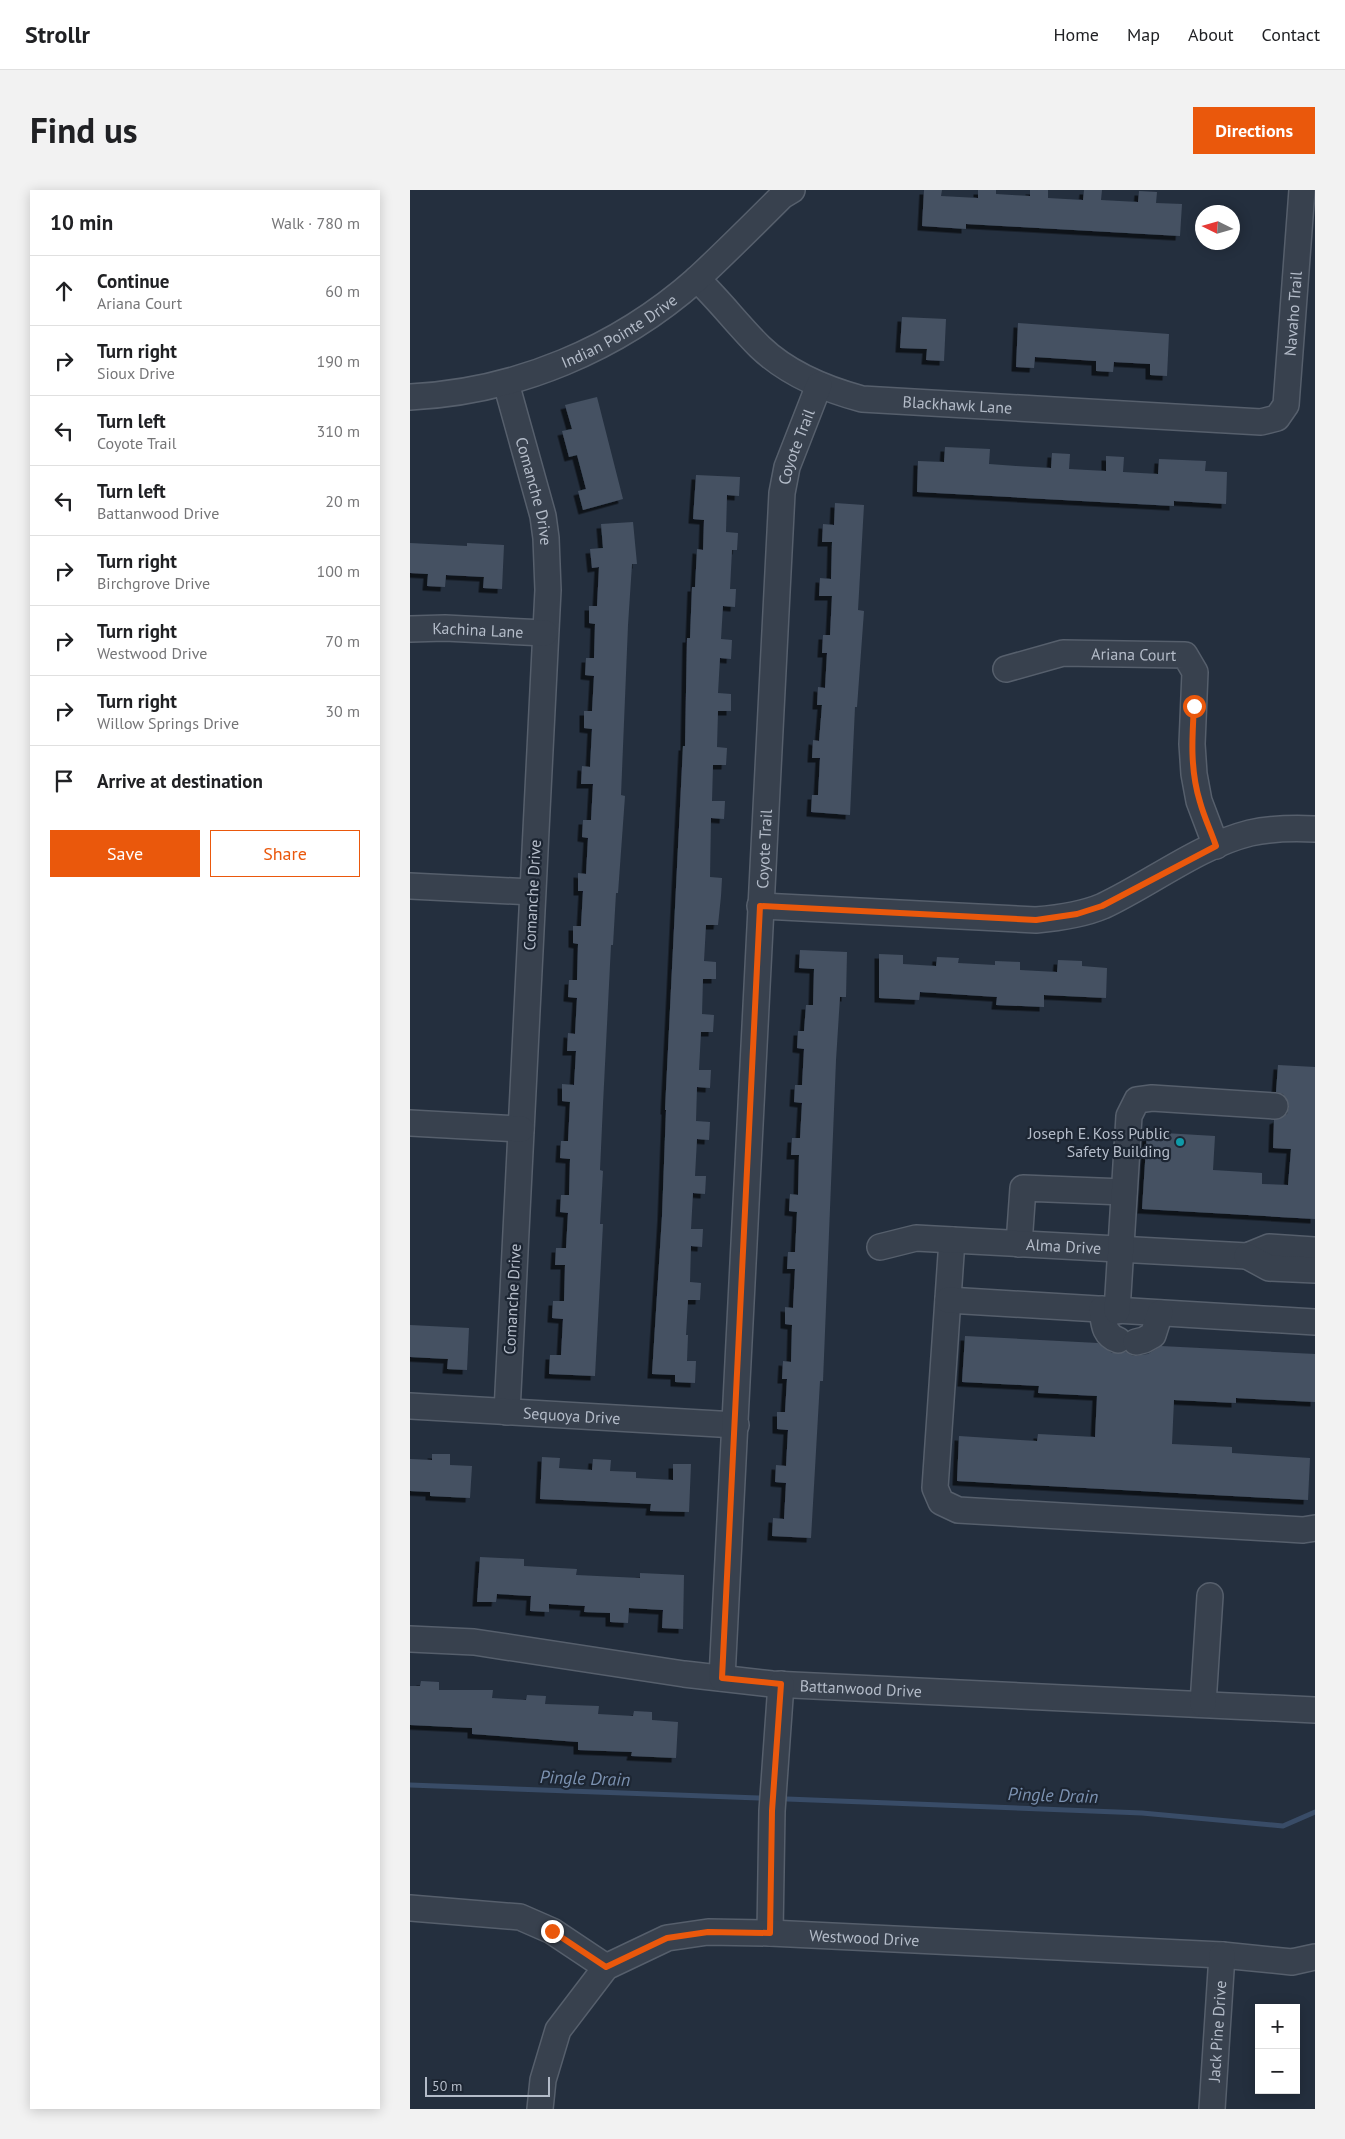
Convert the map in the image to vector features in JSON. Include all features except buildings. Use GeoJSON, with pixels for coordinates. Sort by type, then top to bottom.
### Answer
{"type":"FeatureCollection","features":[{"type":"Feature","properties":{"kind":"street","name":"Navaho Trail"},"geometry":{"type":"LineString","coordinates":[[1261,422],[1277,418],[1286,405],[1302,190]]}},
{"type":"Feature","properties":{"kind":"street","name":"Indian Pointe Drive"},"geometry":{"type":"LineString","coordinates":[[410,397],[448,394],[506,383],[576,358],[604,344],[651,315],[697,279],[783,192]]}},
{"type":"Feature","properties":{"kind":"street","name":"Blackhawk Lane"},"geometry":{"type":"LineString","coordinates":[[697,279],[760,346],[791,370],[819,385],[862,399],[1261,422]]}},
{"type":"Feature","properties":{"kind":"street","name":"Comanche Drive"},"geometry":{"type":"LineString","coordinates":[[506,383],[538,495],[546,538],[548,590],[507,1412]]}},
{"type":"Feature","properties":{"kind":"street","name":"Coyote Trail"},"geometry":{"type":"LineString","coordinates":[[722,1678],[782,493],[787,467],[819,385]]}},
{"type":"Feature","properties":{"kind":"street","name":"Kachina Lane"},"geometry":{"type":"LineString","coordinates":[[410,629],[445,628],[545,633]]}},
{"type":"Feature","properties":{"kind":"street","name":"Ariana Court"},"geometry":{"type":"LineString","coordinates":[[1006,669],[1063,653],[1185,654],[1195,672],[1192,744],[1194,774],[1199,801],[1216,846]]}},
{"type":"Feature","properties":{"kind":"street"},"geometry":{"type":"LineString","coordinates":[[760,906],[1036,920],[1058,918],[1102,906],[1216,846],[1249,833],[1281,828],[1315,829]]}},
{"type":"Feature","properties":{"kind":"street"},"geometry":{"type":"LineString","coordinates":[[410,886],[532,892]]}},
{"type":"Feature","properties":{"kind":"street"},"geometry":{"type":"LineString","coordinates":[[1160,1313],[1153,1335],[1144,1340],[1127,1341],[1111,1338],[1104,1329],[1110,1310],[1122,1249],[1129,1116],[1137,1100],[1152,1098],[1275,1106]]}},
{"type":"Feature","properties":{"kind":"street"},"geometry":{"type":"LineString","coordinates":[[410,1123],[521,1129]]}},
{"type":"Feature","properties":{"kind":"street"},"geometry":{"type":"LineString","coordinates":[[1019,1244],[1023,1188],[1124,1192]]}},
{"type":"Feature","properties":{"kind":"street","name":"Alma Drive"},"geometry":{"type":"LineString","coordinates":[[880,1247],[916,1238],[1247,1256],[1270,1248],[1315,1250]]}},
{"type":"Feature","properties":{"kind":"street"},"geometry":{"type":"LineString","coordinates":[[952,1240],[935,1488],[941,1502],[958,1510],[1303,1530],[1315,1528]]}},
{"type":"Feature","properties":{"kind":"street","name":"Alma Drive"},"geometry":{"type":"LineString","coordinates":[[1247,1256],[1269,1268],[1315,1270]]}},
{"type":"Feature","properties":{"kind":"street"},"geometry":{"type":"LineString","coordinates":[[948,1300],[1315,1322]]}},
{"type":"Feature","properties":{"kind":"street","name":"Sequoya Drive"},"geometry":{"type":"LineString","coordinates":[[410,1406],[736,1425]]}},
{"type":"Feature","properties":{"kind":"street"},"geometry":{"type":"LineString","coordinates":[[1203,1704],[1210,1596]]}},
{"type":"Feature","properties":{"kind":"street","name":"Battanwood Drive"},"geometry":{"type":"LineString","coordinates":[[410,1639],[474,1642],[722,1678],[781,1684],[1315,1710]]}},
{"type":"Feature","properties":{"kind":"street"},"geometry":{"type":"LineString","coordinates":[[770,1933],[772,1811],[781,1684]]}},
{"type":"Feature","properties":{"kind":"street"},"geometry":{"type":"LineString","coordinates":[[410,1908],[520,1917],[552,1931],[606,1967]]}},
{"type":"Feature","properties":{"kind":"street","name":"Westwood Drive"},"geometry":{"type":"LineString","coordinates":[[540,2109],[543,2080],[558,2030],[606,1967],[667,1938],[708,1932],[770,1933],[1303,1959],[1309,1972],[1315,1973]]}},
{"type":"Feature","properties":{"kind":"street","name":"Jack Pine Drive"},"geometry":{"type":"LineString","coordinates":[[1212,2109],[1222,1955]]}},
{"type":"Feature","properties":{"kind":"waterway","name":"Pingle Drain"},"geometry":{"type":"LineString","coordinates":[[410,1785],[759,1798]]}},
{"type":"Feature","properties":{"kind":"waterway","name":"Pingle Drain"},"geometry":{"type":"LineString","coordinates":[[787,1799],[1142,1813],[1283,1826],[1315,1812]]}},
{"type":"Feature","properties":{"kind":"place","name":"Joseph E. Koss Public Safety Building"},"geometry":{"type":"Point","coordinates":[1180,1142]}},
{"type":"Feature","properties":{"kind":"route"},"geometry":{"type":"LineString","coordinates":[[552,1931],[606,1967],[626,1955],[667,1938],[708,1932],[770,1933],[772,1811],[781,1684],[722,1678],[736,1425],[760,906],[1036,920],[1077,914],[1102,906],[1216,846],[1199,801],[1194,774],[1192,744],[1194,706]]}}]}
